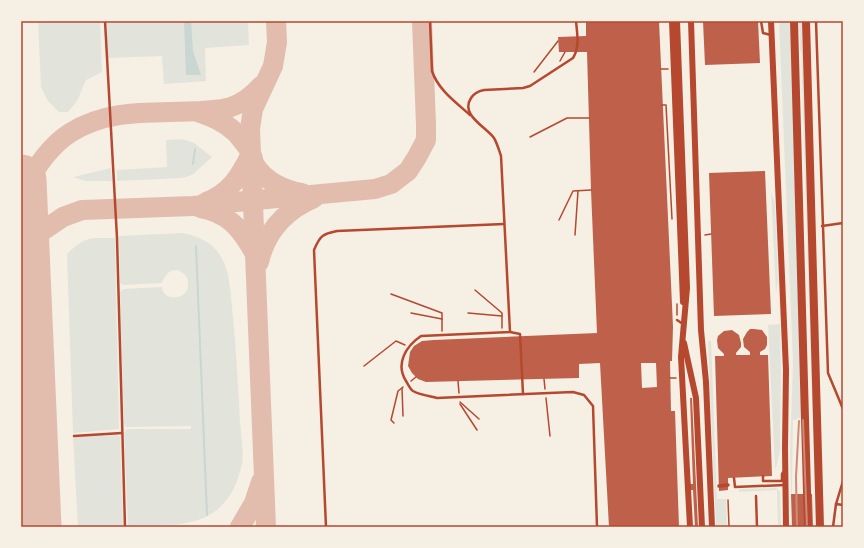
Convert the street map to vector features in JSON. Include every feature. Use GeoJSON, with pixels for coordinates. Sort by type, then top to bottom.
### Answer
{"type":"FeatureCollection","features":[{"type":"Feature","properties":{"kind":"highway"},"geometry":{"type":"LineString","coordinates":[[794,21],[808,527]]}},
{"type":"Feature","properties":{"kind":"highway"},"geometry":{"type":"LineString","coordinates":[[806,21],[820,527]]}},
{"type":"Feature","properties":{"kind":"street"},"geometry":{"type":"LineString","coordinates":[[672,21],[691,527]]}},
{"type":"Feature","properties":{"kind":"street"},"geometry":{"type":"LineString","coordinates":[[676,21],[687,266],[687,288],[681,357],[691,527]]}},
{"type":"Feature","properties":{"kind":"street"},"geometry":{"type":"LineString","coordinates":[[692,21],[701,330],[706,382],[712,527]]}},
{"type":"Feature","properties":{"kind":"street"},"geometry":{"type":"LineString","coordinates":[[771,21],[786,370],[786,527]]}},
{"type":"Feature","properties":{"kind":"street"},"geometry":{"type":"LineString","coordinates":[[684,339],[696,398],[702,527]]}},
{"type":"Feature","properties":{"kind":"street"},"geometry":{"type":"LineString","coordinates":[[719,486],[728,485]]}},
{"type":"Feature","properties":{"kind":"lane"},"geometry":{"type":"LineString","coordinates":[[105,21],[117,238],[125,527]]}},
{"type":"Feature","properties":{"kind":"lane"},"geometry":{"type":"LineString","coordinates":[[430,21],[432,72],[434,79],[486,129],[494,139],[501,156],[510,332]]}},
{"type":"Feature","properties":{"kind":"lane"},"geometry":{"type":"LineString","coordinates":[[472,116],[468,108],[468,102],[478,91],[530,86],[573,58],[577,47],[576,21]]}},
{"type":"Feature","properties":{"kind":"lane"},"geometry":{"type":"LineString","coordinates":[[761,21],[761,29],[763,32],[771,35]]}},
{"type":"Feature","properties":{"kind":"lane"},"geometry":{"type":"LineString","coordinates":[[816,21],[828,373],[843,409]]}},
{"type":"Feature","properties":{"kind":"lane"},"geometry":{"type":"LineString","coordinates":[[822,226],[843,223]]}},
{"type":"Feature","properties":{"kind":"lane"},"geometry":{"type":"LineString","coordinates":[[326,527],[314,250],[318,239],[325,233],[337,231],[504,224]]}},
{"type":"Feature","properties":{"kind":"lane"},"geometry":{"type":"LineString","coordinates":[[677,320],[683,324]]}},
{"type":"Feature","properties":{"kind":"lane"},"geometry":{"type":"LineString","coordinates":[[523,394],[520,334],[510,332],[421,336],[411,343],[404,355],[401,368],[404,377],[412,390],[423,395],[437,398],[573,392],[584,395],[593,406],[597,527]]}},
{"type":"Feature","properties":{"kind":"lane"},"geometry":{"type":"LineString","coordinates":[[74,436],[122,432]]}},
{"type":"Feature","properties":{"kind":"lane"},"geometry":{"type":"LineString","coordinates":[[763,476],[763,481],[782,481],[782,474],[785,469]]}},
{"type":"Feature","properties":{"kind":"lane"},"geometry":{"type":"LineString","coordinates":[[734,478],[735,487],[785,484]]}},
{"type":"Feature","properties":{"kind":"lane"},"geometry":{"type":"LineString","coordinates":[[833,527],[836,504],[843,481]]}},
{"type":"Feature","properties":{"kind":"lane"},"geometry":{"type":"LineString","coordinates":[[756,496],[757,527]]}},
{"type":"Feature","properties":{"kind":"lane"},"geometry":{"type":"LineString","coordinates":[[836,504],[843,505]]}},
{"type":"Feature","properties":{"kind":"path"},"geometry":{"type":"LineString","coordinates":[[534,72],[558,41]]}},
{"type":"Feature","properties":{"kind":"path"},"geometry":{"type":"LineString","coordinates":[[662,105],[666,105],[672,218]]}},
{"type":"Feature","properties":{"kind":"path"},"geometry":{"type":"LineString","coordinates":[[530,136],[566,118],[589,118]]}},
{"type":"Feature","properties":{"kind":"path"},"geometry":{"type":"LineString","coordinates":[[576,235],[578,190]]}},
{"type":"Feature","properties":{"kind":"path"},"geometry":{"type":"LineString","coordinates":[[558,220],[573,191],[591,190]]}},
{"type":"Feature","properties":{"kind":"path"},"geometry":{"type":"LineString","coordinates":[[705,235],[711,234]]}},
{"type":"Feature","properties":{"kind":"path"},"geometry":{"type":"LineString","coordinates":[[475,290],[502,313],[502,330]]}},
{"type":"Feature","properties":{"kind":"path"},"geometry":{"type":"LineString","coordinates":[[391,294],[442,313],[442,333]]}},
{"type":"Feature","properties":{"kind":"path"},"geometry":{"type":"LineString","coordinates":[[677,304],[677,320]]}},
{"type":"Feature","properties":{"kind":"path"},"geometry":{"type":"LineString","coordinates":[[411,313],[442,319]]}},
{"type":"Feature","properties":{"kind":"path"},"geometry":{"type":"LineString","coordinates":[[468,313],[502,316]]}},
{"type":"Feature","properties":{"kind":"path"},"geometry":{"type":"LineString","coordinates":[[364,366],[396,341],[407,346]]}},
{"type":"Feature","properties":{"kind":"path"},"geometry":{"type":"LineString","coordinates":[[394,423],[391,420],[398,391],[416,377]]}},
{"type":"Feature","properties":{"kind":"path"},"geometry":{"type":"LineString","coordinates":[[544,378],[550,436]]}},
{"type":"Feature","properties":{"kind":"path"},"geometry":{"type":"LineString","coordinates":[[402,388],[404,416]]}},
{"type":"Feature","properties":{"kind":"path"},"geometry":{"type":"LineString","coordinates":[[460,402],[476,430]]}},
{"type":"Feature","properties":{"kind":"path"},"geometry":{"type":"LineString","coordinates":[[728,500],[729,526]]}},
{"type":"Feature","properties":{"kind":"shaded area"},"geometry":{"type":"Polygon","coordinates":[[[38,21],[100,21],[102,72],[86,80],[77,101],[68,112],[59,112],[48,101],[41,87],[38,21]]]}},
{"type":"Feature","properties":{"kind":"shaded area"},"geometry":{"type":"Polygon","coordinates":[[[106,21],[248,21],[249,45],[205,48],[206,81],[164,84],[162,56],[108,58],[106,21]]]}},
{"type":"Feature","properties":{"kind":"shaded area"},"geometry":{"type":"Polygon","coordinates":[[[184,21],[191,21],[193,51],[201,75],[186,75],[184,21]]]}},
{"type":"Feature","properties":{"kind":"shaded area"},"geometry":{"type":"Polygon","coordinates":[[[779,21],[790,21],[803,418],[793,420],[792,493],[790,453],[793,362],[779,21]]]}},
{"type":"Feature","properties":{"kind":"shaded area"},"geometry":{"type":"Polygon","coordinates":[[[799,21],[802,21],[817,527],[816,527],[799,21]]]}},
{"type":"Feature","properties":{"kind":"shaded area"},"geometry":{"type":"Polygon","coordinates":[[[182,139],[194,143],[212,157],[192,175],[182,178],[117,181],[117,170],[167,167],[166,140],[182,139]]]}},
{"type":"Feature","properties":{"kind":"shaded area"},"geometry":{"type":"Polygon","coordinates":[[[111,168],[112,181],[85,181],[73,177],[111,168]]]}},
{"type":"Feature","properties":{"kind":"shaded area"},"geometry":{"type":"Polygon","coordinates":[[[771,192],[775,203],[778,279],[776,293],[771,192]]]}},
{"type":"Feature","properties":{"kind":"shaded area"},"geometry":{"type":"Polygon","coordinates":[[[182,233],[198,237],[213,246],[220,255],[228,274],[236,351],[243,460],[239,477],[231,494],[218,509],[208,515],[198,520],[175,525],[128,526],[124,433],[127,429],[191,429],[191,426],[126,427],[124,425],[120,292],[123,289],[162,287],[163,292],[166,295],[170,297],[179,297],[187,291],[188,283],[185,275],[178,270],[174,270],[165,276],[162,283],[123,285],[120,283],[119,236],[182,233]]]}},
{"type":"Feature","properties":{"kind":"shaded area"},"geometry":{"type":"Polygon","coordinates":[[[93,238],[115,238],[119,429],[73,433],[67,254],[85,240],[93,238]]]}},
{"type":"Feature","properties":{"kind":"shaded area"},"geometry":{"type":"Polygon","coordinates":[[[780,324],[780,451],[775,468],[768,325],[780,324]]]}},
{"type":"Feature","properties":{"kind":"shaded area"},"geometry":{"type":"Polygon","coordinates":[[[708,341],[711,341],[717,499],[726,499],[727,527],[716,527],[708,341]]]}},
{"type":"Feature","properties":{"kind":"shaded area"},"geometry":{"type":"Polygon","coordinates":[[[117,435],[120,437],[123,526],[78,527],[73,437],[117,435]]]}},
{"type":"Feature","properties":{"kind":"shaded area"},"geometry":{"type":"Polygon","coordinates":[[[776,488],[780,491],[781,527],[778,527],[777,490],[739,492],[739,489],[776,488]]]}},
{"type":"Feature","properties":{"kind":"building"},"geometry":{"type":"Polygon","coordinates":[[[586,21],[659,21],[673,327],[672,361],[670,361],[671,411],[675,411],[679,527],[609,527],[600,363],[579,364],[579,378],[426,382],[418,379],[408,366],[410,352],[414,346],[422,341],[597,333],[587,52],[559,52],[558,37],[586,36],[586,21]],[[641,363],[642,388],[657,387],[656,363],[641,363]]]}},
{"type":"Feature","properties":{"kind":"building"},"geometry":{"type":"Polygon","coordinates":[[[703,21],[758,21],[760,63],[705,65],[703,21]]]}},
{"type":"Feature","properties":{"kind":"building"},"geometry":{"type":"Polygon","coordinates":[[[765,171],[771,314],[714,316],[709,173],[765,171]]]}},
{"type":"Feature","properties":{"kind":"building"},"geometry":{"type":"Polygon","coordinates":[[[750,329],[762,330],[767,337],[767,345],[765,349],[760,352],[760,355],[768,355],[772,476],[728,478],[728,490],[719,491],[715,356],[724,356],[724,354],[718,348],[717,340],[718,336],[724,331],[732,330],[739,335],[741,343],[741,347],[736,355],[750,355],[750,352],[744,347],[743,339],[750,329]]]}},
{"type":"Feature","properties":{"kind":"building"},"geometry":{"type":"Polygon","coordinates":[[[690,398],[692,398],[698,527],[695,527],[693,490],[687,490],[687,484],[693,484],[690,398]]]}},
{"type":"Feature","properties":{"kind":"building"},"geometry":{"type":"Polygon","coordinates":[[[791,494],[812,494],[813,527],[792,527],[791,494]]]}},
{"type":"Feature","properties":{"kind":"waterway"},"geometry":{"type":"LineString","coordinates":[[193,164],[195,149]]}},
{"type":"Feature","properties":{"kind":"waterway"},"geometry":{"type":"LineString","coordinates":[[196,246],[207,515]]}},
{"type":"Feature","properties":{"kind":"taxiway"},"geometry":{"type":"LineString","coordinates":[[266,527],[250,129],[253,109],[273,66],[277,42],[276,21]]}},
{"type":"Feature","properties":{"kind":"taxiway"},"geometry":{"type":"LineString","coordinates":[[25,263],[30,249],[41,232],[63,217],[82,210],[193,206],[375,189],[391,184],[408,171],[426,140],[422,21]]}},
{"type":"Feature","properties":{"kind":"taxiway"},"geometry":{"type":"LineString","coordinates":[[21,191],[43,159],[55,145],[62,138],[86,125],[101,119],[134,113],[201,111],[228,108],[244,101],[261,86]]}},
{"type":"Feature","properties":{"kind":"taxiway"},"geometry":{"type":"LineString","coordinates":[[198,112],[213,118],[232,129],[246,145],[251,153],[255,165],[264,176],[288,190],[302,193]]}},
{"type":"Feature","properties":{"kind":"taxiway"},"geometry":{"type":"LineString","coordinates":[[206,202],[222,194],[228,189],[243,170],[251,154]]}},
{"type":"Feature","properties":{"kind":"taxiway"},"geometry":{"type":"LineString","coordinates":[[259,262],[262,251],[272,231],[286,215],[314,198]]}},
{"type":"Feature","properties":{"kind":"taxiway"},"geometry":{"type":"LineString","coordinates":[[200,208],[210,210],[226,218],[245,237],[255,254]]}},
{"type":"Feature","properties":{"kind":"taxiway"},"geometry":{"type":"LineString","coordinates":[[240,527],[254,503],[261,482]]}},
{"type":"Feature","properties":{"kind":"runway"},"geometry":{"type":"LineString","coordinates":[[21,180],[36,527]]}},
{"type":"Feature","properties":{"kind":"railway"},"geometry":{"type":"LineString","coordinates":[[803,420],[807,527]]}},
{"type":"Feature","properties":{"kind":"railway"},"geometry":{"type":"LineString","coordinates":[[797,527],[796,477],[799,421]]}}]}
